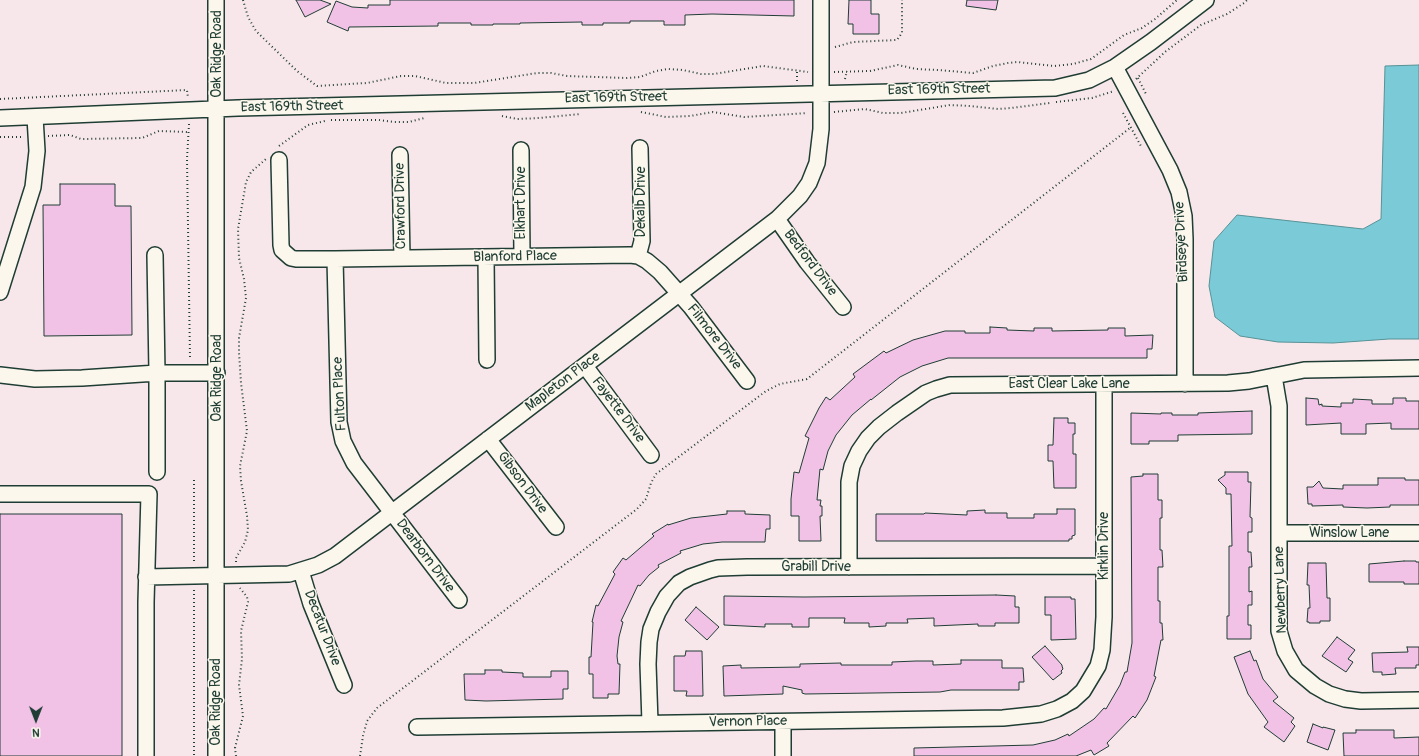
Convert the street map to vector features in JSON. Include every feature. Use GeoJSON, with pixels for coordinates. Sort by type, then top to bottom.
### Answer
{"type":"FeatureCollection","features":[{"type":"Feature","properties":{"kind":"street","name":"Oak Ridge Road"},"geometry":{"type":"LineString","coordinates":[[216,0],[216,756]]}},
{"type":"Feature","properties":{"kind":"street","name":"Mapleton Place"},"geometry":{"type":"LineString","coordinates":[[146,577],[289,574],[301,572],[318,566],[335,556],[777,219],[800,196],[809,183],[817,163],[820,147],[821,112],[821,0]]}},
{"type":"Feature","properties":{"kind":"street","name":"East 169th Street"},"geometry":{"type":"LineString","coordinates":[[0,118],[217,109],[1055,88],[1089,80],[1115,67],[1151,42],[1206,0]]}},
{"type":"Feature","properties":{"kind":"street","name":"Birdseye Drive"},"geometry":{"type":"LineString","coordinates":[[1115,67],[1170,170],[1179,192],[1184,216],[1185,239],[1185,384]]}},
{"type":"Feature","properties":{"kind":"street"},"geometry":{"type":"LineString","coordinates":[[0,292],[33,187],[37,151],[35,117]]}},
{"type":"Feature","properties":{"kind":"street","name":"Dekalb Drive"},"geometry":{"type":"LineString","coordinates":[[638,256],[642,241],[640,148]]}},
{"type":"Feature","properties":{"kind":"street","name":"Elkhart Drive"},"geometry":{"type":"LineString","coordinates":[[521,150],[522,256]]}},
{"type":"Feature","properties":{"kind":"street","name":"Blanford Place"},"geometry":{"type":"LineString","coordinates":[[275,155],[282,250],[286,255],[296,259],[630,254],[647,261],[660,272],[679,294]]}},
{"type":"Feature","properties":{"kind":"street","name":"Crawford Drive"},"geometry":{"type":"LineString","coordinates":[[400,155],[402,258]]}},
{"type":"Feature","properties":{"kind":"street","name":"Bedford Drive"},"geometry":{"type":"LineString","coordinates":[[777,219],[843,307]]}},
{"type":"Feature","properties":{"kind":"street"},"geometry":{"type":"LineString","coordinates":[[155,255],[157,472]]}},
{"type":"Feature","properties":{"kind":"street"},"geometry":{"type":"LineString","coordinates":[[486,257],[487,360]]}},
{"type":"Feature","properties":{"kind":"street","name":"Fulton Place"},"geometry":{"type":"LineString","coordinates":[[336,259],[340,430],[347,451],[354,463],[392,512]]}},
{"type":"Feature","properties":{"kind":"street","name":"Filmore Drive"},"geometry":{"type":"LineString","coordinates":[[679,294],[691,307],[748,381]]}},
{"type":"Feature","properties":{"kind":"street","name":"Fayette Drive"},"geometry":{"type":"LineString","coordinates":[[584,366],[651,455]]}},
{"type":"Feature","properties":{"kind":"street","name":"East Clear Lake Lane"},"geometry":{"type":"LineString","coordinates":[[849,567],[849,482],[852,466],[859,450],[868,438],[897,413],[926,393],[936,389],[950,385],[1228,384],[1304,370],[1419,368]]}},
{"type":"Feature","properties":{"kind":"street"},"geometry":{"type":"LineString","coordinates":[[0,375],[35,379],[157,374],[217,374]]}},
{"type":"Feature","properties":{"kind":"street","name":"Newberry Lane"},"geometry":{"type":"LineString","coordinates":[[1274,376],[1279,406],[1279,631],[1285,651],[1296,670],[1324,692],[1345,699],[1361,701],[1419,700]]}},
{"type":"Feature","properties":{"kind":"street","name":"Kirklin Drive"},"geometry":{"type":"LineString","coordinates":[[1075,698],[1084,692],[1091,680],[1098,666],[1102,650],[1104,566],[1104,384]]}},
{"type":"Feature","properties":{"kind":"street","name":"Gibson Drive"},"geometry":{"type":"LineString","coordinates":[[488,439],[556,527]]}},
{"type":"Feature","properties":{"kind":"street"},"geometry":{"type":"LineString","coordinates":[[0,494],[149,494],[146,577],[146,756]]}},
{"type":"Feature","properties":{"kind":"street","name":"Dearborn Drive"},"geometry":{"type":"LineString","coordinates":[[392,512],[459,600]]}},
{"type":"Feature","properties":{"kind":"street","name":"Winslow Lane"},"geometry":{"type":"LineString","coordinates":[[1279,533],[1419,533]]}},
{"type":"Feature","properties":{"kind":"street","name":"Grabill Drive"},"geometry":{"type":"LineString","coordinates":[[650,723],[648,664],[651,629],[667,596],[679,583],[690,577],[718,568],[1104,566]]}},
{"type":"Feature","properties":{"kind":"street","name":"Decatur Drive"},"geometry":{"type":"LineString","coordinates":[[301,572],[311,604],[344,685]]}},
{"type":"Feature","properties":{"kind":"street","name":"Vernon Place"},"geometry":{"type":"LineString","coordinates":[[417,727],[1026,717],[1057,709],[1075,698]]}},
{"type":"Feature","properties":{"kind":"street"},"geometry":{"type":"LineString","coordinates":[[783,722],[783,756]]}},
{"type":"Feature","properties":{"kind":"path"},"geometry":{"type":"LineString","coordinates":[[243,0],[251,24],[256,31],[297,71],[317,86],[367,83],[401,76],[415,76],[446,83],[474,83],[537,73],[567,76],[626,78],[640,77],[656,71],[668,69],[684,70],[701,74],[714,74],[762,66],[797,72],[821,73],[870,71],[898,65],[916,69],[973,74],[992,66],[1017,62],[1054,66],[1073,64],[1091,59],[1124,35],[1142,28],[1178,0]]}},
{"type":"Feature","properties":{"kind":"path"},"geometry":{"type":"LineString","coordinates":[[835,47],[853,42],[897,40],[902,33],[902,0]]}},
{"type":"Feature","properties":{"kind":"path"},"geometry":{"type":"LineString","coordinates":[[641,112],[666,117],[690,116],[713,112],[744,117],[865,109],[883,113],[901,113],[950,105],[998,109],[1092,98],[1113,92],[1138,78],[1165,52],[1201,25],[1227,14],[1247,0]]}},
{"type":"Feature","properties":{"kind":"path"},"geometry":{"type":"LineString","coordinates":[[0,99],[187,90],[190,110],[187,182],[190,362]]}},
{"type":"Feature","properties":{"kind":"path"},"geometry":{"type":"LineString","coordinates":[[1122,110],[1130,128],[1142,148]]}},
{"type":"Feature","properties":{"kind":"path"},"geometry":{"type":"LineString","coordinates":[[495,114],[517,119],[586,114]]}},
{"type":"Feature","properties":{"kind":"path"},"geometry":{"type":"LineString","coordinates":[[236,756],[235,748],[243,716],[239,685],[242,659],[241,631],[248,602],[247,597],[239,586],[236,575],[236,558],[245,542],[248,530],[240,466],[247,431],[239,353],[239,338],[246,298],[239,258],[238,229],[246,182],[251,172],[275,155],[308,125],[323,121],[379,120],[409,122],[426,117]]}},
{"type":"Feature","properties":{"kind":"path"},"geometry":{"type":"LineString","coordinates":[[360,756],[367,721],[377,708],[637,509],[646,499],[651,483],[656,474],[766,391],[780,384],[808,379],[1130,128]]}},
{"type":"Feature","properties":{"kind":"path"},"geometry":{"type":"LineString","coordinates":[[0,137],[70,134],[81,139],[142,138],[159,131],[189,132]]}},
{"type":"Feature","properties":{"kind":"path"},"geometry":{"type":"LineString","coordinates":[[194,480],[194,756]]}},
{"type":"Feature","properties":{"kind":"water"},"geometry":{"type":"Polygon","coordinates":[[[1419,65],[1419,339],[1389,339],[1333,343],[1278,342],[1240,336],[1215,317],[1209,286],[1214,241],[1237,215],[1363,229],[1381,219],[1385,66],[1419,65]]]}},
{"type":"Feature","properties":{"kind":"building"},"geometry":{"type":"Polygon","coordinates":[[[296,0],[320,0],[331,4],[305,17],[296,0]]]}},
{"type":"Feature","properties":{"kind":"building"},"geometry":{"type":"Polygon","coordinates":[[[390,0],[794,0],[794,16],[712,14],[685,15],[685,25],[664,25],[664,21],[630,21],[630,23],[603,23],[603,25],[582,25],[582,22],[493,25],[438,23],[438,26],[349,27],[348,31],[327,22],[336,1],[352,7],[368,8],[368,5],[390,5],[390,0]]]}},
{"type":"Feature","properties":{"kind":"building"},"geometry":{"type":"Polygon","coordinates":[[[849,0],[871,0],[871,14],[879,14],[879,34],[853,34],[853,24],[848,24],[849,0]]]}},
{"type":"Feature","properties":{"kind":"building"},"geometry":{"type":"Polygon","coordinates":[[[967,0],[998,0],[996,10],[966,6],[967,0]]]}},
{"type":"Feature","properties":{"kind":"building"},"geometry":{"type":"Polygon","coordinates":[[[60,184],[115,184],[115,206],[131,206],[132,335],[44,336],[43,205],[60,205],[60,184]]]}},
{"type":"Feature","properties":{"kind":"building"},"geometry":{"type":"Polygon","coordinates":[[[990,327],[1007,328],[1007,330],[1034,331],[1034,328],[1052,328],[1052,331],[1108,330],[1108,328],[1125,328],[1125,336],[1153,335],[1152,349],[1147,349],[1147,358],[948,358],[922,366],[900,377],[852,415],[836,435],[828,451],[823,470],[820,469],[817,500],[821,500],[820,506],[822,506],[822,516],[820,516],[821,541],[799,541],[799,516],[791,516],[794,472],[799,473],[809,438],[805,436],[826,397],[830,400],[855,377],[853,374],[884,351],[886,353],[913,340],[945,331],[990,333],[990,327]]]}},
{"type":"Feature","properties":{"kind":"building"},"geometry":{"type":"Polygon","coordinates":[[[1306,398],[1318,399],[1319,405],[1322,404],[1322,406],[1341,407],[1341,403],[1353,403],[1353,399],[1372,400],[1372,404],[1393,404],[1393,398],[1406,398],[1406,401],[1419,401],[1419,429],[1391,429],[1391,423],[1366,424],[1366,434],[1341,434],[1341,423],[1306,425],[1306,398]]]}},
{"type":"Feature","properties":{"kind":"building"},"geometry":{"type":"Polygon","coordinates":[[[1252,411],[1252,434],[1178,435],[1178,441],[1149,441],[1149,444],[1131,444],[1131,413],[1172,413],[1172,415],[1198,415],[1198,413],[1252,411]]]}},
{"type":"Feature","properties":{"kind":"building"},"geometry":{"type":"Polygon","coordinates":[[[1054,418],[1068,418],[1068,423],[1075,423],[1075,434],[1073,434],[1073,454],[1076,454],[1076,488],[1054,488],[1053,461],[1048,461],[1048,445],[1053,445],[1054,418]]]}},
{"type":"Feature","properties":{"kind":"building"},"geometry":{"type":"Polygon","coordinates":[[[1225,472],[1248,472],[1248,482],[1251,482],[1250,517],[1252,518],[1252,532],[1248,532],[1248,552],[1251,552],[1252,567],[1249,567],[1249,592],[1252,591],[1252,605],[1248,605],[1248,625],[1251,625],[1251,639],[1227,639],[1227,616],[1229,616],[1229,546],[1232,546],[1231,494],[1226,494],[1226,488],[1218,480],[1225,475],[1225,472]]]}},
{"type":"Feature","properties":{"kind":"building"},"geometry":{"type":"Polygon","coordinates":[[[1143,474],[1158,474],[1158,500],[1162,500],[1162,518],[1160,518],[1160,550],[1162,550],[1163,567],[1158,567],[1158,601],[1160,601],[1160,623],[1162,623],[1163,640],[1161,640],[1154,676],[1156,677],[1147,700],[1135,718],[1133,716],[1107,743],[1109,746],[1094,755],[1091,750],[1076,756],[914,756],[914,748],[1033,745],[1055,740],[1068,734],[1069,736],[1094,719],[1104,708],[1106,709],[1120,685],[1125,672],[1127,672],[1132,643],[1131,477],[1143,476],[1143,474]]]}},
{"type":"Feature","properties":{"kind":"building"},"geometry":{"type":"Polygon","coordinates":[[[1378,478],[1405,478],[1405,480],[1419,480],[1419,505],[1390,505],[1390,507],[1367,508],[1343,507],[1343,505],[1312,506],[1312,504],[1308,504],[1307,487],[1313,487],[1319,481],[1323,488],[1343,489],[1343,485],[1378,485],[1378,478]]]}},
{"type":"Feature","properties":{"kind":"building"},"geometry":{"type":"Polygon","coordinates":[[[1057,509],[1075,509],[1075,535],[1072,536],[1072,539],[1069,539],[1069,541],[876,541],[876,514],[925,513],[967,515],[967,511],[985,510],[985,513],[1007,513],[1007,518],[1034,518],[1034,514],[1057,514],[1057,509]]]}},
{"type":"Feature","properties":{"kind":"building"},"geometry":{"type":"Polygon","coordinates":[[[727,511],[745,511],[745,514],[770,515],[770,529],[766,529],[765,542],[722,542],[703,544],[680,551],[681,553],[658,565],[659,567],[649,575],[640,586],[638,585],[621,621],[623,622],[619,637],[617,656],[618,664],[620,664],[619,694],[608,694],[608,698],[593,698],[593,674],[589,674],[592,622],[596,605],[598,606],[615,574],[613,572],[623,558],[626,560],[654,536],[652,534],[668,524],[691,518],[727,514],[727,511]]]}},
{"type":"Feature","properties":{"kind":"building"},"geometry":{"type":"Polygon","coordinates":[[[0,514],[122,514],[122,756],[0,756],[0,514]]]}},
{"type":"Feature","properties":{"kind":"building"},"geometry":{"type":"Polygon","coordinates":[[[1404,561],[1419,562],[1419,584],[1404,584],[1404,582],[1369,582],[1369,564],[1404,561]]]}},
{"type":"Feature","properties":{"kind":"building"},"geometry":{"type":"Polygon","coordinates":[[[1308,563],[1326,563],[1327,598],[1330,598],[1330,621],[1320,621],[1320,623],[1307,622],[1308,608],[1310,608],[1309,585],[1307,585],[1308,563]]]}},
{"type":"Feature","properties":{"kind":"building"},"geometry":{"type":"Polygon","coordinates":[[[724,596],[804,597],[1015,596],[1015,607],[1019,607],[1019,623],[995,623],[995,626],[978,626],[978,624],[934,626],[934,618],[907,619],[908,623],[886,623],[886,626],[869,627],[869,623],[844,623],[845,618],[809,618],[809,627],[792,627],[792,624],[765,624],[765,627],[724,625],[724,596]]]}},
{"type":"Feature","properties":{"kind":"building"},"geometry":{"type":"Polygon","coordinates":[[[1045,597],[1071,597],[1071,599],[1075,599],[1076,639],[1051,640],[1051,615],[1045,615],[1045,597]]]}},
{"type":"Feature","properties":{"kind":"building"},"geometry":{"type":"Polygon","coordinates":[[[696,607],[719,627],[707,640],[685,620],[696,607]]]}},
{"type":"Feature","properties":{"kind":"building"},"geometry":{"type":"Polygon","coordinates":[[[1337,637],[1355,650],[1348,659],[1353,662],[1346,672],[1322,656],[1337,637]]]}},
{"type":"Feature","properties":{"kind":"building"},"geometry":{"type":"Polygon","coordinates":[[[1045,646],[1062,665],[1063,669],[1061,671],[1062,673],[1053,680],[1032,657],[1045,646]]]}},
{"type":"Feature","properties":{"kind":"building"},"geometry":{"type":"Polygon","coordinates":[[[1407,647],[1419,647],[1419,665],[1416,665],[1416,668],[1395,668],[1396,674],[1382,675],[1382,672],[1373,672],[1372,653],[1408,652],[1407,647]]]}},
{"type":"Feature","properties":{"kind":"building"},"geometry":{"type":"Polygon","coordinates":[[[686,651],[702,651],[703,696],[686,696],[687,691],[674,691],[674,656],[685,656],[686,651]]]}},
{"type":"Feature","properties":{"kind":"building"},"geometry":{"type":"Polygon","coordinates":[[[1250,651],[1254,661],[1256,660],[1263,679],[1278,697],[1273,701],[1294,718],[1291,722],[1295,726],[1284,742],[1264,727],[1268,722],[1248,694],[1234,657],[1250,651]]]}},
{"type":"Feature","properties":{"kind":"building"},"geometry":{"type":"Polygon","coordinates":[[[961,660],[1002,660],[1002,668],[1023,668],[1024,682],[1019,682],[1019,690],[951,690],[940,692],[805,694],[802,693],[802,690],[783,686],[783,694],[724,696],[723,666],[741,665],[741,668],[800,667],[800,664],[841,663],[841,665],[892,665],[892,662],[916,661],[933,661],[933,665],[961,664],[961,660]]]}},
{"type":"Feature","properties":{"kind":"building"},"geometry":{"type":"Polygon","coordinates":[[[485,670],[502,670],[502,672],[523,673],[523,677],[551,677],[551,671],[568,671],[568,689],[563,689],[563,699],[486,701],[465,700],[464,674],[485,674],[485,670]]]}},
{"type":"Feature","properties":{"kind":"building"},"geometry":{"type":"Polygon","coordinates":[[[1313,724],[1323,728],[1335,730],[1328,750],[1307,742],[1313,724]]]}},
{"type":"Feature","properties":{"kind":"building"},"geometry":{"type":"Polygon","coordinates":[[[1356,730],[1394,730],[1394,738],[1419,737],[1419,756],[1344,756],[1343,733],[1356,733],[1356,730]]]}}]}
